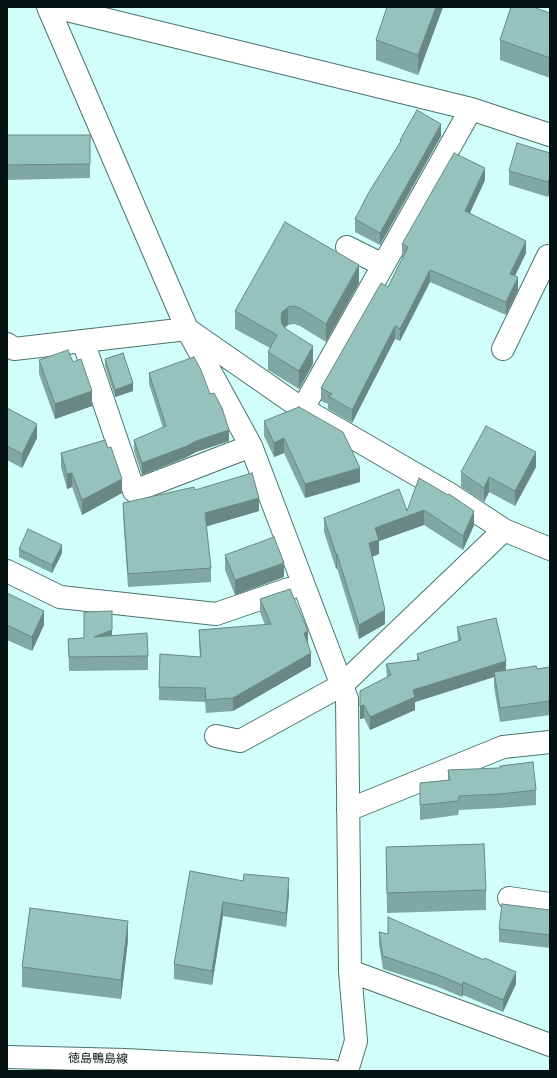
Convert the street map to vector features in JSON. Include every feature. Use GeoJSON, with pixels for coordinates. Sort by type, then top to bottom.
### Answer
{"type":"FeatureCollection","features":[{"type":"Feature","properties":{"kind":"street"},"geometry":{"type":"LineString","coordinates":[[48,7],[187,329],[251,446],[347,699],[350,971],[356,1041],[347,1071]]}},
{"type":"Feature","properties":{"kind":"street"},"geometry":{"type":"LineString","coordinates":[[55,7],[471,109],[550,135]]}},
{"type":"Feature","properties":{"kind":"street"},"geometry":{"type":"LineString","coordinates":[[302,408],[471,109]]}},
{"type":"Feature","properties":{"kind":"street"},"geometry":{"type":"LineString","coordinates":[[347,247],[383,265]]}},
{"type":"Feature","properties":{"kind":"street"},"geometry":{"type":"LineString","coordinates":[[504,349],[548,256],[550,257]]}},
{"type":"Feature","properties":{"kind":"street"},"geometry":{"type":"LineString","coordinates":[[7,344],[14,350],[187,329],[302,408],[448,493],[504,530],[550,549]]}},
{"type":"Feature","properties":{"kind":"street"},"geometry":{"type":"LineString","coordinates":[[83,341],[134,491],[251,446]]}},
{"type":"Feature","properties":{"kind":"street"},"geometry":{"type":"LineString","coordinates":[[312,348],[330,360]]}},
{"type":"Feature","properties":{"kind":"street"},"geometry":{"type":"LineString","coordinates":[[216,736],[240,741],[342,686],[504,530]]}},
{"type":"Feature","properties":{"kind":"street"},"geometry":{"type":"LineString","coordinates":[[7,571],[60,597],[216,614],[303,585]]}},
{"type":"Feature","properties":{"kind":"street"},"geometry":{"type":"LineString","coordinates":[[348,810],[503,747],[550,742]]}},
{"type":"Feature","properties":{"kind":"street"},"geometry":{"type":"LineString","coordinates":[[509,898],[550,904]]}},
{"type":"Feature","properties":{"kind":"street"},"geometry":{"type":"LineString","coordinates":[[350,971],[550,1045]]}},
{"type":"Feature","properties":{"kind":"street","name":"徳島鴨島線"},"geometry":{"type":"LineString","coordinates":[[7,1057],[125,1060],[332,1071]]}},
{"type":"Feature","properties":{"kind":"building"},"geometry":{"type":"Polygon","coordinates":[[[387,7],[436,7],[418,55],[376,40],[387,7]]]}},
{"type":"Feature","properties":{"kind":"building"},"geometry":{"type":"Polygon","coordinates":[[[511,7],[533,7],[550,13],[550,58],[500,40],[511,7]]]}},
{"type":"Feature","properties":{"kind":"building"},"geometry":{"type":"Polygon","coordinates":[[[417,110],[441,124],[380,233],[355,219],[369,192],[401,141],[400,140],[417,110]]]}},
{"type":"Feature","properties":{"kind":"building"},"geometry":{"type":"Polygon","coordinates":[[[7,135],[90,135],[90,164],[7,165],[7,135]]]}},
{"type":"Feature","properties":{"kind":"building"},"geometry":{"type":"Polygon","coordinates":[[[517,143],[550,153],[550,176],[548,182],[509,171],[517,143]]]}},
{"type":"Feature","properties":{"kind":"building"},"geometry":{"type":"Polygon","coordinates":[[[454,153],[485,168],[465,211],[526,241],[510,274],[518,277],[506,302],[430,270],[400,329],[395,326],[352,410],[328,396],[332,394],[321,388],[381,283],[388,287],[408,247],[402,244],[454,153]]]}},
{"type":"Feature","properties":{"kind":"building"},"geometry":{"type":"Polygon","coordinates":[[[285,222],[359,265],[326,324],[294,306],[288,307],[282,312],[282,324],[286,329],[313,346],[299,371],[268,352],[277,335],[235,311],[285,222]]]}},
{"type":"Feature","properties":{"kind":"building"},"geometry":{"type":"Polygon","coordinates":[[[68,350],[73,362],[81,359],[92,391],[55,404],[39,360],[68,350]]]}},
{"type":"Feature","properties":{"kind":"building"},"geometry":{"type":"Polygon","coordinates":[[[123,353],[133,383],[115,390],[105,359],[123,353]]]}},
{"type":"Feature","properties":{"kind":"building"},"geometry":{"type":"Polygon","coordinates":[[[194,357],[201,370],[210,394],[214,393],[222,408],[229,430],[196,441],[187,446],[142,463],[134,440],[166,426],[149,373],[194,357]]]}},
{"type":"Feature","properties":{"kind":"building"},"geometry":{"type":"Polygon","coordinates":[[[299,407],[343,432],[360,468],[305,484],[284,438],[274,443],[264,421],[299,407]]]}},
{"type":"Feature","properties":{"kind":"building"},"geometry":{"type":"Polygon","coordinates":[[[7,408],[37,424],[22,454],[7,446],[7,408]]]}},
{"type":"Feature","properties":{"kind":"building"},"geometry":{"type":"Polygon","coordinates":[[[486,426],[536,452],[515,491],[489,477],[484,488],[461,472],[486,426]]]}},
{"type":"Feature","properties":{"kind":"building"},"geometry":{"type":"Polygon","coordinates":[[[105,440],[108,448],[111,447],[122,479],[82,500],[72,473],[67,474],[61,453],[105,440]]]}},
{"type":"Feature","properties":{"kind":"building"},"geometry":{"type":"Polygon","coordinates":[[[252,473],[259,498],[205,513],[211,568],[128,574],[123,503],[194,487],[195,490],[252,473]]]}},
{"type":"Feature","properties":{"kind":"building"},"geometry":{"type":"Polygon","coordinates":[[[419,478],[448,495],[449,494],[474,511],[463,536],[424,510],[375,528],[379,540],[369,543],[385,610],[359,625],[324,518],[399,489],[407,511],[419,478]]]}},
{"type":"Feature","properties":{"kind":"building"},"geometry":{"type":"Polygon","coordinates":[[[28,529],[62,545],[52,565],[19,549],[28,529]]]}},
{"type":"Feature","properties":{"kind":"building"},"geometry":{"type":"Polygon","coordinates":[[[274,537],[284,563],[235,580],[225,555],[274,537]]]}},
{"type":"Feature","properties":{"kind":"building"},"geometry":{"type":"Polygon","coordinates":[[[290,589],[308,631],[304,633],[311,653],[233,698],[206,700],[205,688],[159,687],[160,654],[201,657],[199,630],[271,624],[260,599],[290,589]]]}},
{"type":"Feature","properties":{"kind":"building"},"geometry":{"type":"Polygon","coordinates":[[[7,593],[44,611],[32,637],[7,625],[7,593]]]}},
{"type":"Feature","properties":{"kind":"building"},"geometry":{"type":"Polygon","coordinates":[[[112,611],[112,630],[94,637],[147,633],[148,656],[69,657],[68,639],[84,638],[84,612],[112,611]]]}},
{"type":"Feature","properties":{"kind":"building"},"geometry":{"type":"Polygon","coordinates":[[[496,618],[506,661],[413,690],[415,697],[370,717],[364,705],[360,706],[360,691],[391,675],[386,664],[419,660],[417,654],[461,640],[457,627],[496,618]]]}},
{"type":"Feature","properties":{"kind":"building"},"geometry":{"type":"Polygon","coordinates":[[[536,666],[537,669],[550,667],[550,701],[500,708],[494,672],[536,666]]]}},
{"type":"Feature","properties":{"kind":"building"},"geometry":{"type":"Polygon","coordinates":[[[533,762],[536,790],[459,796],[458,801],[420,805],[420,783],[450,780],[448,770],[500,768],[500,766],[533,762]]]}},
{"type":"Feature","properties":{"kind":"building"},"geometry":{"type":"Polygon","coordinates":[[[484,844],[486,890],[387,893],[386,847],[484,844]]]}},
{"type":"Feature","properties":{"kind":"building"},"geometry":{"type":"Polygon","coordinates":[[[190,871],[243,881],[244,874],[289,878],[286,913],[223,902],[212,971],[174,964],[190,871]]]}},
{"type":"Feature","properties":{"kind":"building"},"geometry":{"type":"Polygon","coordinates":[[[502,904],[550,910],[550,935],[499,929],[502,904]]]}},
{"type":"Feature","properties":{"kind":"building"},"geometry":{"type":"Polygon","coordinates":[[[30,908],[128,921],[121,980],[22,967],[30,908]]]}},
{"type":"Feature","properties":{"kind":"building"},"geometry":{"type":"Polygon","coordinates":[[[388,917],[484,960],[485,958],[516,972],[503,1000],[463,982],[462,985],[436,974],[383,956],[379,932],[388,934],[388,917]]]}}]}
